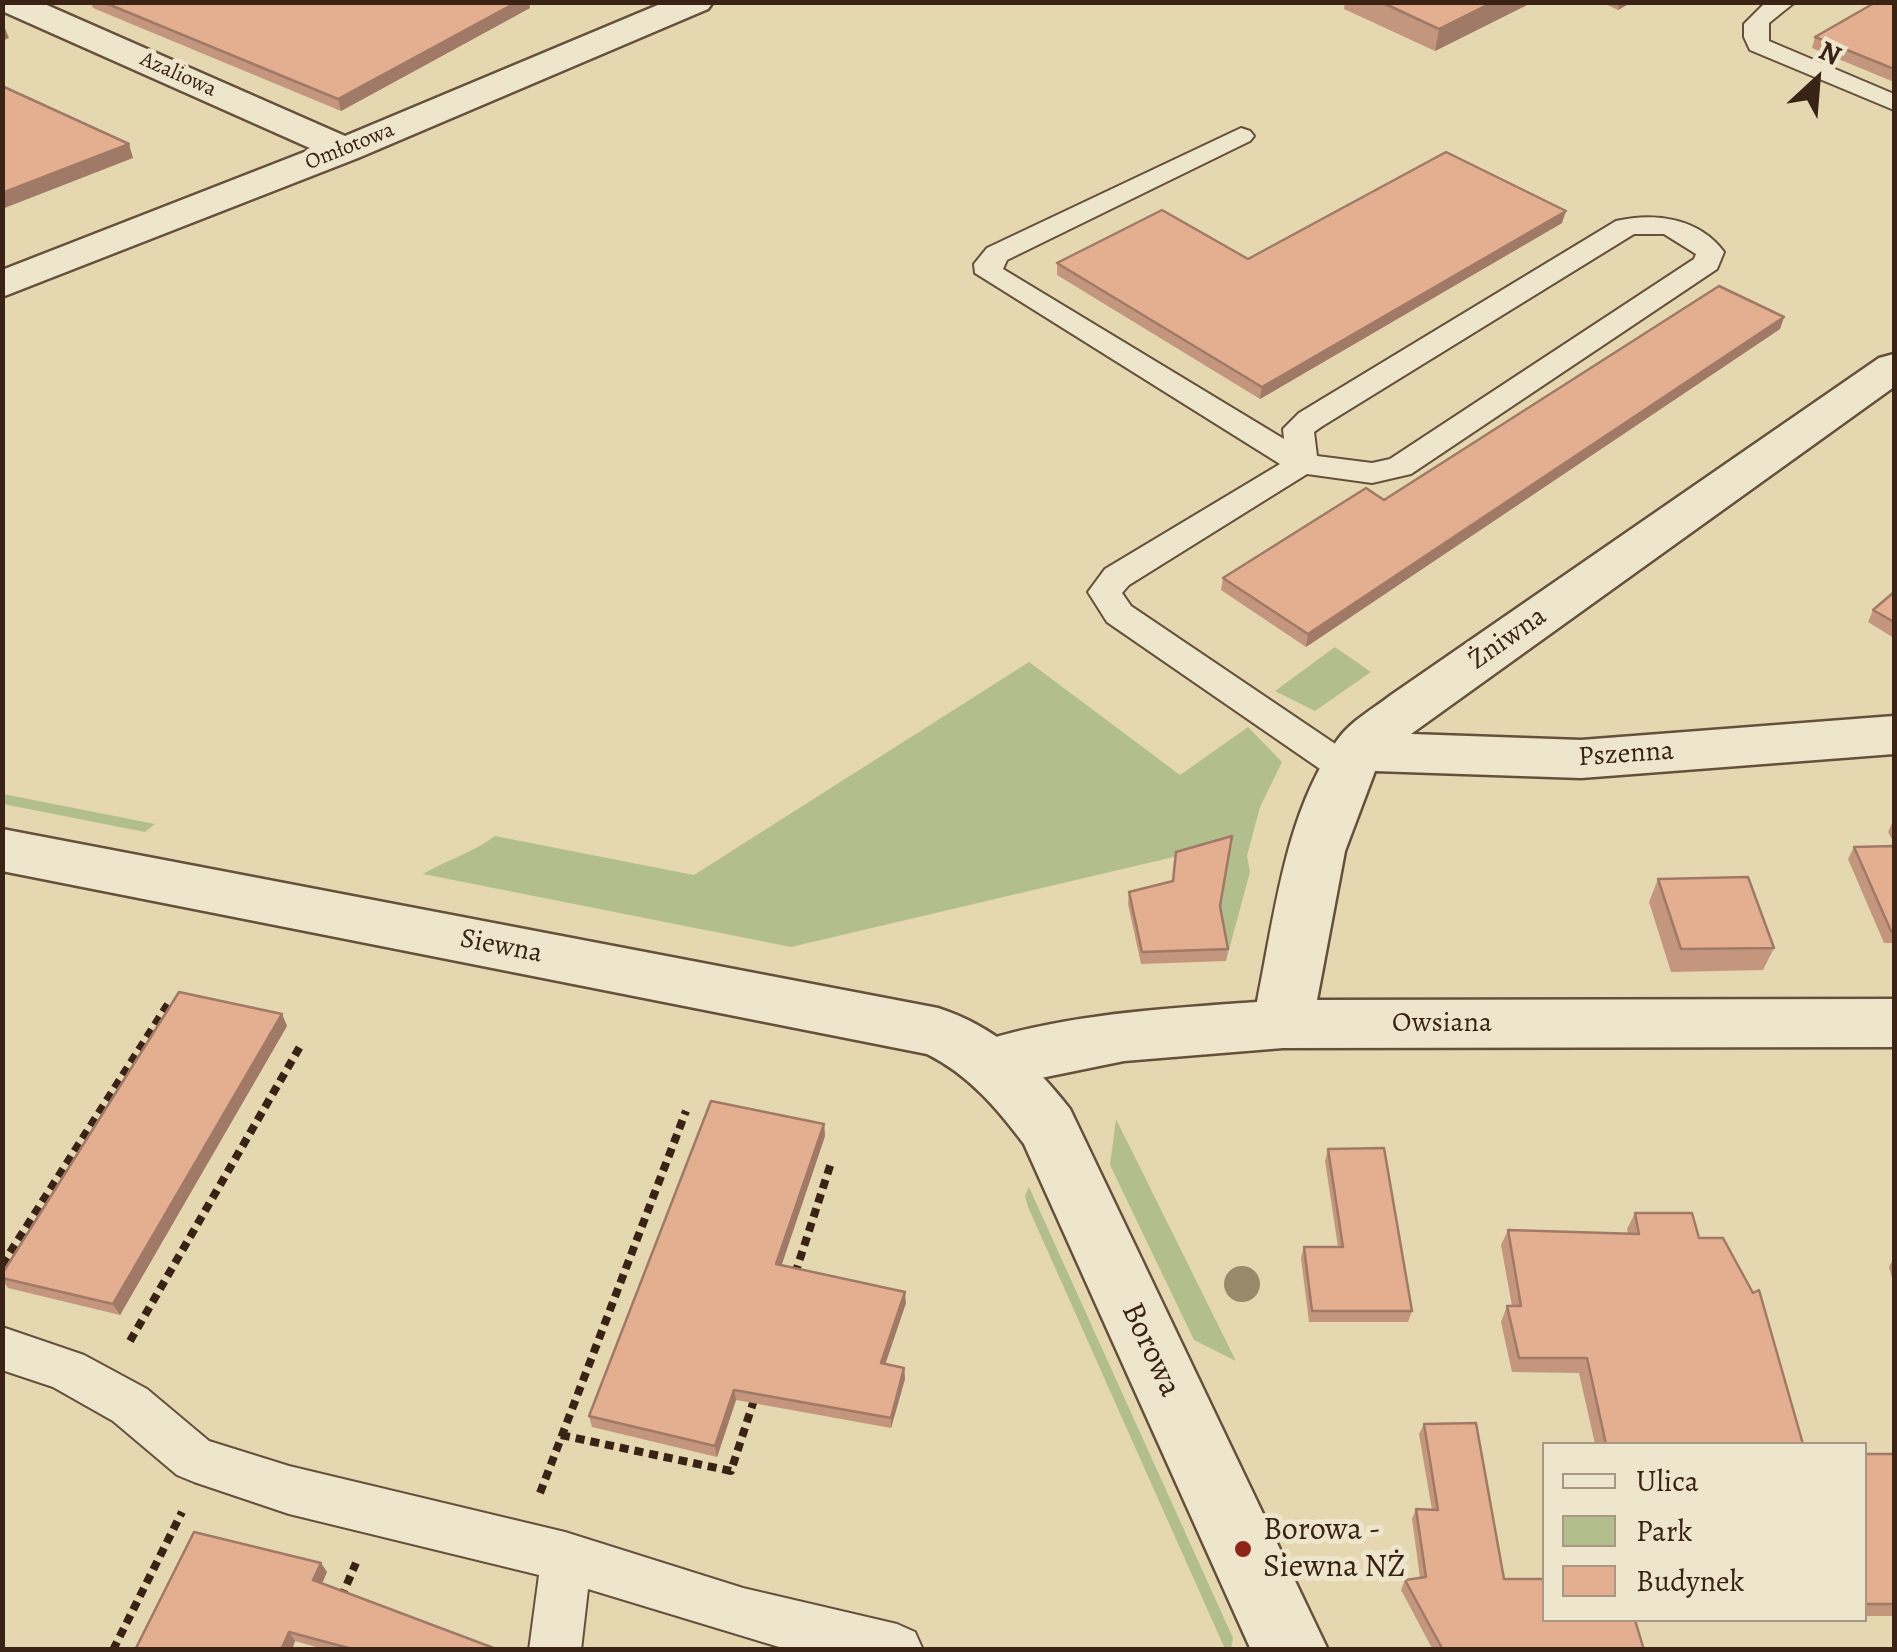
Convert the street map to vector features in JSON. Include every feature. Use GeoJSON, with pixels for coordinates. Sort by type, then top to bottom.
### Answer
{"type":"FeatureCollection","features":[{"type":"Feature","properties":{"kind":"street","name":"Azaliowa"},"geometry":{"type":"LineString","coordinates":[[10,2],[345,150]]}},
{"type":"Feature","properties":{"kind":"street","name":"Omłotowa"},"geometry":{"type":"LineString","coordinates":[[2,286],[345,150],[696,2]]}},
{"type":"Feature","properties":{"kind":"street","name":"Żniwna"},"geometry":{"type":"LineString","coordinates":[[1283,1024],[1305,903],[1328,818],[1354,761],[1409,708],[1894,367]]}},
{"type":"Feature","properties":{"kind":"street","name":"Pszenna"},"geometry":{"type":"LineString","coordinates":[[1354,761],[1581,759],[1894,735]]}},
{"type":"Feature","properties":{"kind":"street","name":"Siewna"},"geometry":{"type":"LineString","coordinates":[[2,850],[938,1032],[980,1052],[992,1063]]}},
{"type":"Feature","properties":{"kind":"street","name":"Owsiana"},"geometry":{"type":"LineString","coordinates":[[992,1063],[1105,1038],[1283,1024],[1894,1023]]}},
{"type":"Feature","properties":{"kind":"street","name":"Borowa"},"geometry":{"type":"LineString","coordinates":[[992,1063],[1012,1081],[1048,1128],[1290,1650]]}},
{"type":"Feature","properties":{"kind":"lane"},"geometry":{"type":"LineString","coordinates":[[1784,2],[1755,23],[1759,45],[1894,103]]}},
{"type":"Feature","properties":{"kind":"lane"},"geometry":{"type":"LineString","coordinates":[[1240,136],[997,254],[988,264],[989,272],[1302,464],[1372,473],[1400,467],[1707,263],[1710,252],[1700,241],[1672,226],[1647,222],[1626,227],[1310,420],[1298,429],[1302,464]]}},
{"type":"Feature","properties":{"kind":"lane"},"geometry":{"type":"LineString","coordinates":[[1302,464],[1117,578],[1105,592],[1119,614],[1354,761]]}},
{"type":"Feature","properties":{"kind":"lane"},"geometry":{"type":"LineString","coordinates":[[2,1348],[67,1370],[130,1405],[194,1459],[378,1512],[542,1551],[743,1612],[897,1650]]}},
{"type":"Feature","properties":{"kind":"lane"},"geometry":{"type":"LineString","coordinates":[[542,1551],[561,1624],[555,1650]]}},
{"type":"Feature","properties":{"kind":"path"},"geometry":{"type":"LineString","coordinates":[[2,1265],[170,1001]]}},
{"type":"Feature","properties":{"kind":"path"},"geometry":{"type":"LineString","coordinates":[[102,1390],[302,1043]]}},
{"type":"Feature","properties":{"kind":"path"},"geometry":{"type":"LineString","coordinates":[[542,1551],[562,1435],[686,1111]]}},
{"type":"Feature","properties":{"kind":"path"},"geometry":{"type":"LineString","coordinates":[[790,1290],[831,1162]]}},
{"type":"Feature","properties":{"kind":"path"},"geometry":{"type":"LineString","coordinates":[[562,1435],[731,1471],[760,1380]]}},
{"type":"Feature","properties":{"kind":"path"},"geometry":{"type":"LineString","coordinates":[[113,1650],[208,1463]]}},
{"type":"Feature","properties":{"kind":"path"},"geometry":{"type":"LineString","coordinates":[[334,1615],[378,1512]]}},
{"type":"Feature","properties":{"kind":"green space"},"geometry":{"type":"Polygon","coordinates":[[[1335,647],[1371,672],[1315,711],[1275,691],[1335,647]]]}},
{"type":"Feature","properties":{"kind":"green space"},"geometry":{"type":"Polygon","coordinates":[[[1029,662],[1180,775],[1248,727],[1282,762],[1260,807],[1247,856],[1250,872],[1226,961],[1218,918],[1229,844],[791,947],[423,874],[495,836],[694,875],[1029,662]]]}},
{"type":"Feature","properties":{"kind":"green space"},"geometry":{"type":"Polygon","coordinates":[[[3,794],[155,824],[145,832],[3,804],[3,794]]]}},
{"type":"Feature","properties":{"kind":"green space"},"geometry":{"type":"Polygon","coordinates":[[[1116,1119],[1236,1361],[1194,1340],[1110,1165],[1116,1119]]]}},
{"type":"Feature","properties":{"kind":"green space"},"geometry":{"type":"Polygon","coordinates":[[[1029,1187],[1233,1638],[1231,1649],[1225,1649],[1028,1207],[1025,1196],[1029,1187]]]}},
{"type":"Feature","properties":{"kind":"building"},"geometry":{"type":"Polygon","coordinates":[[[103,2],[517,2],[338,99],[103,2]]]}},
{"type":"Feature","properties":{"kind":"building"},"geometry":{"type":"Polygon","coordinates":[[[1381,2],[1493,2],[1439,29],[1381,2]]]}},
{"type":"Feature","properties":{"kind":"building"},"geometry":{"type":"Polygon","coordinates":[[[1876,2],[1894,2],[1894,69],[1815,37],[1876,2]]]}},
{"type":"Feature","properties":{"kind":"building"},"geometry":{"type":"Polygon","coordinates":[[[2,86],[129,144],[2,193],[2,86]]]}},
{"type":"Feature","properties":{"kind":"building"},"geometry":{"type":"Polygon","coordinates":[[[1446,152],[1566,211],[1262,387],[1057,263],[1162,210],[1248,259],[1446,152]]]}},
{"type":"Feature","properties":{"kind":"building"},"geometry":{"type":"Polygon","coordinates":[[[1719,286],[1784,317],[1308,634],[1223,578],[1366,488],[1384,500],[1719,286]]]}},
{"type":"Feature","properties":{"kind":"building"},"geometry":{"type":"Polygon","coordinates":[[[1894,592],[1894,622],[1873,610],[1894,592]]]}},
{"type":"Feature","properties":{"kind":"building"},"geometry":{"type":"Polygon","coordinates":[[[1232,836],[1220,906],[1228,949],[1142,952],[1129,892],[1173,881],[1176,852],[1232,836]]]}},
{"type":"Feature","properties":{"kind":"building"},"geometry":{"type":"Polygon","coordinates":[[[1894,846],[1894,931],[1891,931],[1854,847],[1894,846]]]}},
{"type":"Feature","properties":{"kind":"building"},"geometry":{"type":"Polygon","coordinates":[[[1748,877],[1774,948],[1681,949],[1658,879],[1748,877]]]}},
{"type":"Feature","properties":{"kind":"building"},"geometry":{"type":"Polygon","coordinates":[[[179,992],[282,1014],[113,1304],[2,1278],[2,1274],[179,992]]]}},
{"type":"Feature","properties":{"kind":"building"},"geometry":{"type":"Polygon","coordinates":[[[711,1101],[824,1124],[776,1264],[905,1292],[881,1363],[904,1368],[891,1418],[734,1390],[715,1446],[589,1416],[711,1101]]]}},
{"type":"Feature","properties":{"kind":"building"},"geometry":{"type":"Polygon","coordinates":[[[1384,1148],[1412,1311],[1312,1311],[1304,1247],[1343,1247],[1328,1149],[1384,1148]]]}},
{"type":"Feature","properties":{"kind":"building"},"geometry":{"type":"Polygon","coordinates":[[[1635,1213],[1692,1213],[1699,1238],[1723,1238],[1753,1293],[1759,1290],[1802,1442],[1606,1442],[1587,1358],[1519,1358],[1507,1306],[1521,1306],[1508,1230],[1639,1234],[1635,1213]]]}},
{"type":"Feature","properties":{"kind":"building"},"geometry":{"type":"Polygon","coordinates":[[[1476,1423],[1504,1579],[1542,1579],[1542,1622],[1636,1622],[1644,1650],[1443,1650],[1405,1580],[1426,1577],[1416,1509],[1438,1510],[1424,1424],[1476,1423]]]}},
{"type":"Feature","properties":{"kind":"building"},"geometry":{"type":"Polygon","coordinates":[[[1867,1454],[1894,1454],[1894,1604],[1867,1604],[1867,1454]]]}},
{"type":"Feature","properties":{"kind":"building"},"geometry":{"type":"Polygon","coordinates":[[[194,1532],[321,1563],[313,1580],[499,1650],[356,1650],[289,1632],[281,1650],[135,1650],[194,1532]]]}},
{"type":"Feature","properties":{"kind":"place","name":"Borowa - Siewna NŻ"},"geometry":{"type":"Point","coordinates":[1243,1549]}}]}
